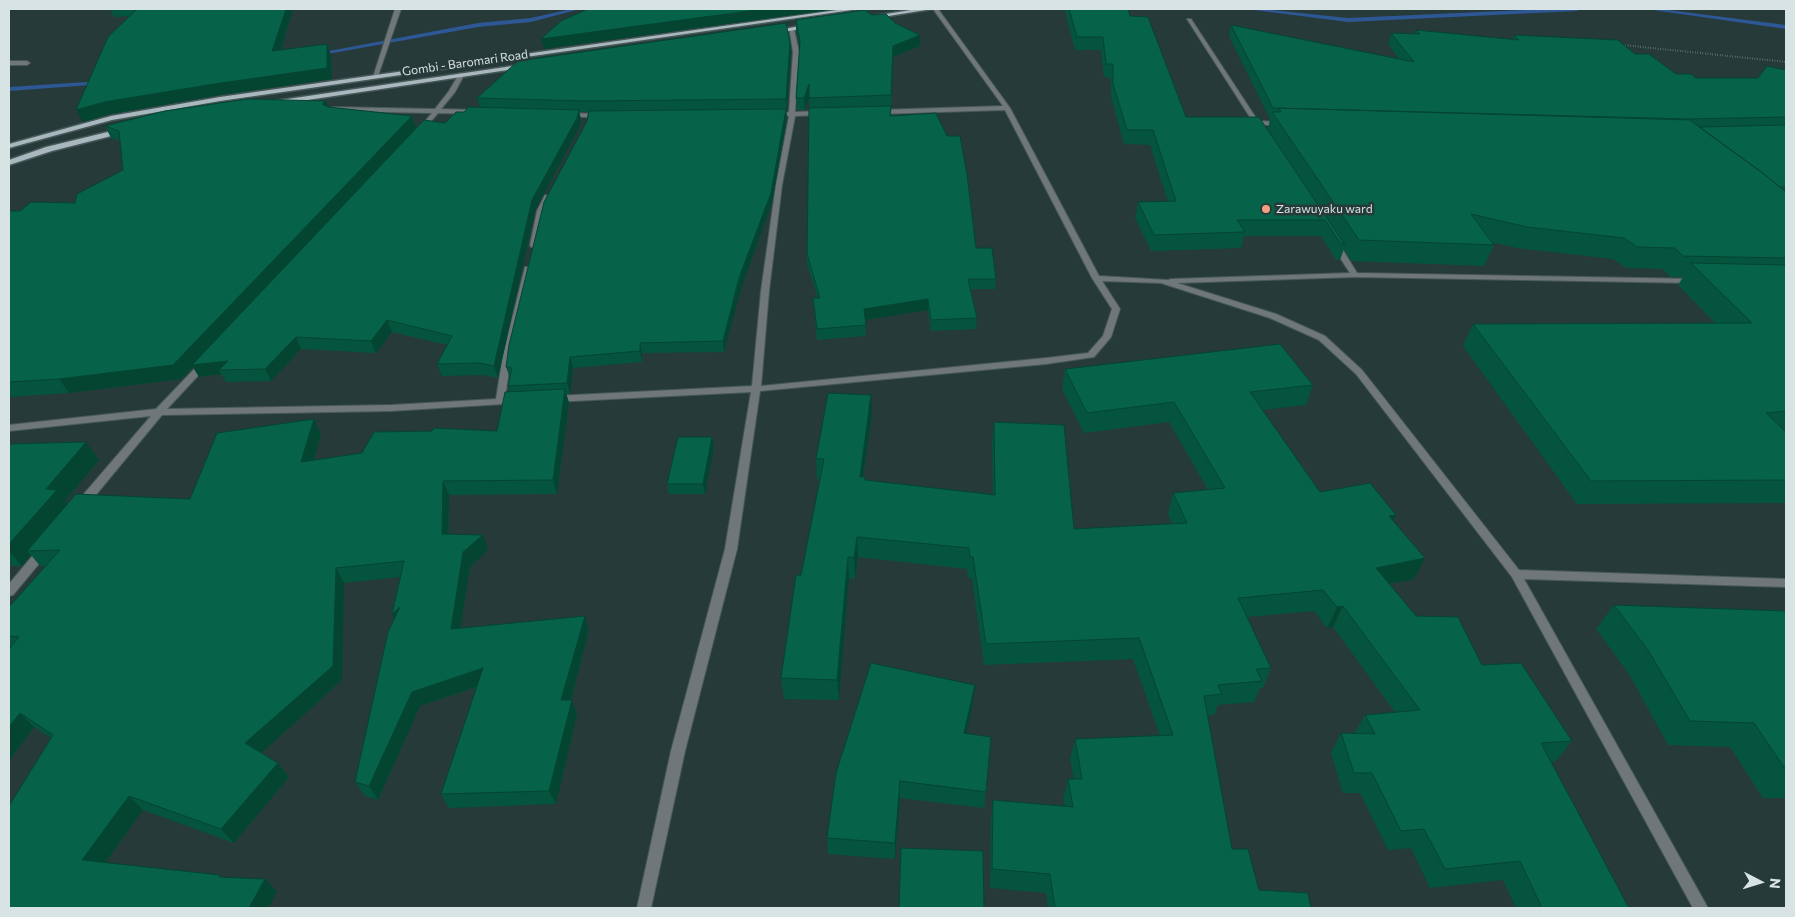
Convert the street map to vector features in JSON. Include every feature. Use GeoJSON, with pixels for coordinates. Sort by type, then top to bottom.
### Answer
{"type":"FeatureCollection","features":[{"type":"Feature","properties":{"kind":"main road","name":"Gombi - Baromari Road"},"geometry":{"type":"LineString","coordinates":[[9,146],[120,116],[220,99],[856,9]]}},
{"type":"Feature","properties":{"kind":"main road"},"geometry":{"type":"LineString","coordinates":[[865,18],[929,9]]}},
{"type":"Feature","properties":{"kind":"main road"},"geometry":{"type":"LineString","coordinates":[[764,33],[819,25]]}},
{"type":"Feature","properties":{"kind":"main road","name":"Gombi - Baromari Road"},"geometry":{"type":"LineString","coordinates":[[263,106],[530,65]]}},
{"type":"Feature","properties":{"kind":"main road"},"geometry":{"type":"LineString","coordinates":[[9,163],[49,149],[129,128]]}},
{"type":"Feature","properties":{"kind":"street"},"geometry":{"type":"LineString","coordinates":[[375,76],[398,9]]}},
{"type":"Feature","properties":{"kind":"street"},"geometry":{"type":"LineString","coordinates":[[9,428],[159,412],[391,408],[756,389],[1046,362],[1091,355],[1107,337],[1116,309],[1096,278],[1007,108],[936,9]]}},
{"type":"Feature","properties":{"kind":"street"},"geometry":{"type":"LineString","coordinates":[[1189,20],[1261,131]]}},
{"type":"Feature","properties":{"kind":"street"},"geometry":{"type":"LineString","coordinates":[[644,908],[678,751],[731,549],[756,389],[766,281],[796,52],[792,29]]}},
{"type":"Feature","properties":{"kind":"street"},"geometry":{"type":"LineString","coordinates":[[9,63],[28,63]]}},
{"type":"Feature","properties":{"kind":"street"},"geometry":{"type":"LineString","coordinates":[[413,138],[438,111],[461,75]]}},
{"type":"Feature","properties":{"kind":"street"},"geometry":{"type":"LineString","coordinates":[[263,106],[293,108]]}},
{"type":"Feature","properties":{"kind":"street"},"geometry":{"type":"LineString","coordinates":[[870,112],[1007,108]]}},
{"type":"Feature","properties":{"kind":"street"},"geometry":{"type":"LineString","coordinates":[[322,109],[488,112]]}},
{"type":"Feature","properties":{"kind":"street"},"geometry":{"type":"LineString","coordinates":[[787,114],[831,113]]}},
{"type":"Feature","properties":{"kind":"street"},"geometry":{"type":"LineString","coordinates":[[557,115],[586,119],[606,116]]}},
{"type":"Feature","properties":{"kind":"street"},"geometry":{"type":"LineString","coordinates":[[1256,123],[1296,124]]}},
{"type":"Feature","properties":{"kind":"street"},"geometry":{"type":"LineString","coordinates":[[500,402],[507,355],[541,211],[553,186]]}},
{"type":"Feature","properties":{"kind":"street"},"geometry":{"type":"LineString","coordinates":[[1329,235],[1355,275]]}},
{"type":"Feature","properties":{"kind":"street"},"geometry":{"type":"LineString","coordinates":[[1096,278],[1162,281],[1355,275],[1708,281]]}},
{"type":"Feature","properties":{"kind":"street"},"geometry":{"type":"LineString","coordinates":[[1162,281],[1273,316],[1322,338],[1360,372],[1516,574],[1701,908]]}},
{"type":"Feature","properties":{"kind":"street"},"geometry":{"type":"LineString","coordinates":[[71,517],[159,412],[213,354]]}},
{"type":"Feature","properties":{"kind":"street"},"geometry":{"type":"LineString","coordinates":[[9,592],[53,540]]}},
{"type":"Feature","properties":{"kind":"street"},"geometry":{"type":"LineString","coordinates":[[1516,574],[1786,583]]}},
{"type":"Feature","properties":{"kind":"path"},"geometry":{"type":"LineString","coordinates":[[1622,45],[1786,62]]}},
{"type":"Feature","properties":{"kind":"building"},"geometry":{"type":"Polygon","coordinates":[[[137,9],[286,9],[272,51],[327,44],[327,68],[104,102],[76,110],[108,37],[137,9]]]}},
{"type":"Feature","properties":{"kind":"building"},"geometry":{"type":"Polygon","coordinates":[[[588,9],[764,9],[541,39],[561,21],[588,9]]]}},
{"type":"Feature","properties":{"kind":"building"},"geometry":{"type":"Polygon","coordinates":[[[1069,9],[1128,9],[1130,16],[1148,17],[1186,117],[1259,117],[1345,245],[1341,244],[1325,220],[1237,220],[1245,232],[1154,235],[1138,202],[1176,201],[1153,130],[1127,130],[1113,84],[1113,64],[1106,64],[1103,37],[1077,37],[1069,9]]]}},
{"type":"Feature","properties":{"kind":"building"},"geometry":{"type":"Polygon","coordinates":[[[865,10],[872,15],[886,14],[895,23],[920,35],[893,46],[891,95],[809,98],[809,84],[804,98],[796,98],[800,41],[796,20],[865,10]]]}},
{"type":"Feature","properties":{"kind":"building"},"geometry":{"type":"Polygon","coordinates":[[[786,23],[790,42],[786,99],[584,101],[477,98],[518,61],[786,23]]]}},
{"type":"Feature","properties":{"kind":"building"},"geometry":{"type":"Polygon","coordinates":[[[1231,25],[1414,62],[1391,33],[1420,34],[1416,30],[1519,40],[1514,35],[1618,40],[1635,54],[1649,54],[1676,74],[1691,74],[1696,78],[1758,78],[1767,66],[1786,70],[1786,117],[1688,119],[1273,108],[1231,25]]]}},
{"type":"Feature","properties":{"kind":"building"},"geometry":{"type":"Polygon","coordinates":[[[247,99],[326,101],[322,104],[328,107],[412,116],[173,365],[59,379],[9,382],[9,211],[20,211],[31,202],[75,203],[77,194],[123,170],[119,131],[105,126],[165,111],[247,99]]]}},
{"type":"Feature","properties":{"kind":"building"},"geometry":{"type":"Polygon","coordinates":[[[891,106],[890,116],[936,113],[947,136],[960,136],[967,174],[976,248],[992,248],[996,279],[968,279],[977,318],[931,320],[928,299],[864,309],[866,325],[817,329],[813,298],[820,298],[807,254],[809,108],[891,106]]]}},
{"type":"Feature","properties":{"kind":"building"},"geometry":{"type":"Polygon","coordinates":[[[469,107],[579,110],[577,118],[532,200],[494,366],[479,363],[437,364],[452,336],[387,320],[371,341],[296,337],[265,369],[219,370],[228,361],[192,365],[424,120],[445,123],[456,112],[464,112],[469,107]]]}},
{"type":"Feature","properties":{"kind":"building"},"geometry":{"type":"Polygon","coordinates":[[[1279,108],[1690,120],[1786,192],[1786,258],[1683,256],[1675,248],[1637,247],[1624,238],[1527,227],[1471,214],[1494,245],[1359,240],[1272,112],[1281,112],[1279,108]]]}},
{"type":"Feature","properties":{"kind":"building"},"geometry":{"type":"Polygon","coordinates":[[[786,109],[771,193],[739,278],[723,341],[640,343],[640,351],[570,357],[567,383],[508,386],[512,368],[506,367],[509,345],[544,202],[587,121],[589,111],[786,109]]]}},
{"type":"Feature","properties":{"kind":"building"},"geometry":{"type":"Polygon","coordinates":[[[1786,125],[1786,187],[1780,187],[1699,127],[1786,125]]]}},
{"type":"Feature","properties":{"kind":"building"},"geometry":{"type":"Polygon","coordinates":[[[1691,263],[1786,265],[1786,411],[1766,413],[1786,432],[1786,480],[1591,481],[1473,324],[1752,323],[1691,263]]]}},
{"type":"Feature","properties":{"kind":"building"},"geometry":{"type":"Polygon","coordinates":[[[1280,344],[1313,385],[1250,392],[1320,492],[1370,483],[1396,515],[1389,516],[1425,558],[1376,568],[1416,616],[1458,617],[1482,665],[1521,663],[1572,741],[1541,743],[1629,908],[1542,908],[1520,861],[1445,869],[1424,829],[1401,831],[1372,773],[1354,773],[1341,733],[1375,734],[1365,715],[1420,710],[1343,606],[1337,607],[1323,590],[1238,598],[1271,668],[1256,669],[1262,681],[1218,685],[1222,694],[1204,696],[1232,849],[1248,849],[1259,890],[1308,893],[1311,908],[1055,908],[1050,874],[992,869],[993,800],[1073,807],[1068,779],[1082,779],[1075,739],[1173,735],[1139,638],[986,644],[973,557],[970,557],[969,548],[857,537],[854,558],[848,557],[837,680],[781,678],[796,575],[801,575],[824,459],[816,459],[828,393],[871,395],[860,477],[865,477],[865,480],[995,495],[994,422],[1064,425],[1074,529],[1187,523],[1173,493],[1225,488],[1174,402],[1087,413],[1065,369],[1280,344]]]}},
{"type":"Feature","properties":{"kind":"building"},"geometry":{"type":"Polygon","coordinates":[[[565,389],[553,480],[443,481],[442,534],[483,535],[463,552],[451,629],[585,616],[561,700],[572,700],[549,791],[441,794],[483,668],[412,692],[369,786],[355,782],[388,632],[400,607],[392,614],[404,561],[336,568],[333,666],[245,743],[278,763],[221,829],[129,796],[82,860],[220,875],[219,877],[265,879],[249,908],[9,908],[9,806],[53,735],[20,713],[9,727],[9,649],[19,637],[9,636],[9,607],[60,550],[27,551],[76,494],[190,499],[217,433],[314,419],[301,462],[362,453],[374,432],[432,431],[434,428],[497,431],[505,392],[565,389]]]}},
{"type":"Feature","properties":{"kind":"building"},"geometry":{"type":"Polygon","coordinates":[[[678,437],[712,437],[703,484],[667,484],[678,437]]]}},
{"type":"Feature","properties":{"kind":"building"},"geometry":{"type":"Polygon","coordinates":[[[86,442],[46,489],[57,490],[9,544],[9,444],[86,442]]]}},
{"type":"Feature","properties":{"kind":"building"},"geometry":{"type":"Polygon","coordinates":[[[1614,605],[1786,611],[1786,770],[1754,723],[1690,721],[1648,650],[1614,605]]]}},
{"type":"Feature","properties":{"kind":"building"},"geometry":{"type":"Polygon","coordinates":[[[871,663],[975,685],[964,733],[991,737],[986,792],[900,781],[895,843],[827,838],[836,773],[871,663]]]}},
{"type":"Feature","properties":{"kind":"building"},"geometry":{"type":"Polygon","coordinates":[[[901,848],[983,851],[984,908],[899,908],[901,848]]]}},
{"type":"Feature","properties":{"kind":"waterway"},"geometry":{"type":"LineString","coordinates":[[316,54],[478,25],[531,20],[577,9]]}},
{"type":"Feature","properties":{"kind":"waterway"},"geometry":{"type":"LineString","coordinates":[[1249,9],[1348,20],[1577,9]]}},
{"type":"Feature","properties":{"kind":"waterway"},"geometry":{"type":"LineString","coordinates":[[1649,9],[1786,27]]}},
{"type":"Feature","properties":{"kind":"waterway"},"geometry":{"type":"LineString","coordinates":[[9,89],[102,83]]}},
{"type":"Feature","properties":{"kind":"place","name":"Zarawuyaku ward"},"geometry":{"type":"Point","coordinates":[1266,209]}}]}
